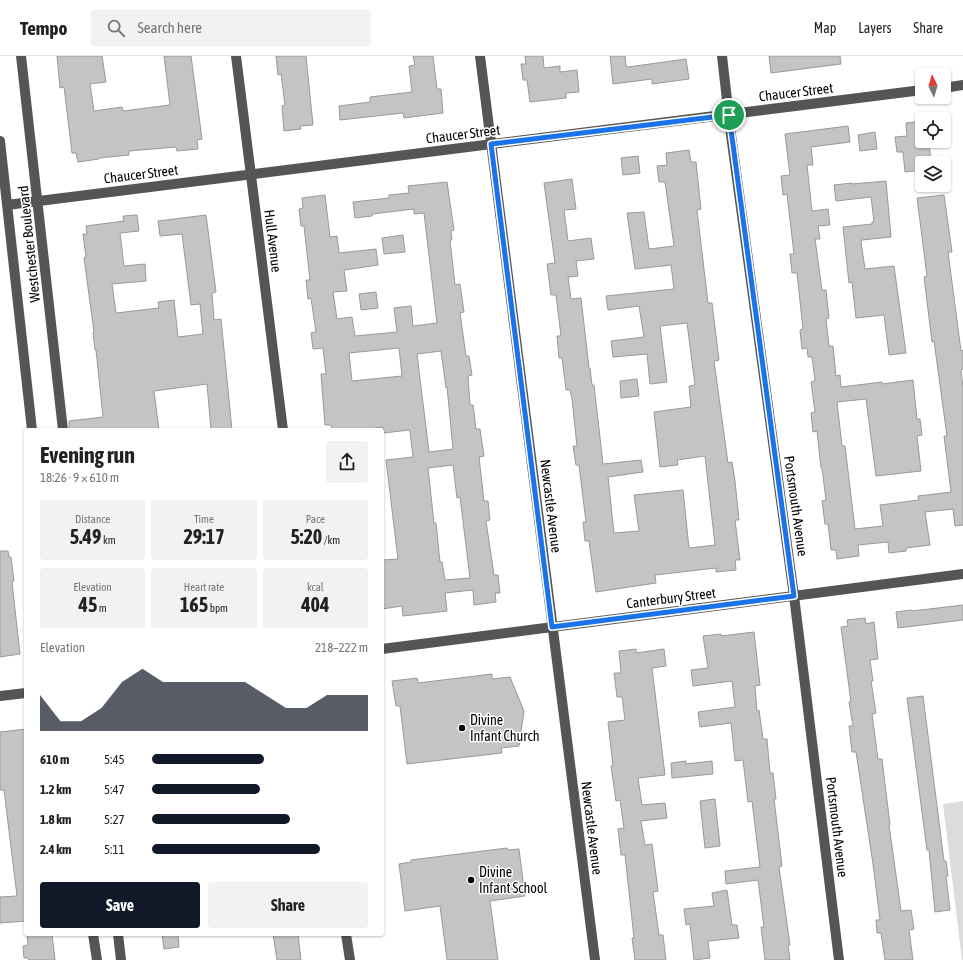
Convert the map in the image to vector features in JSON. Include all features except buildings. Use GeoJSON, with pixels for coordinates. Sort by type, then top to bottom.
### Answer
{"type":"FeatureCollection","features":[{"type":"Feature","properties":{"kind":"street","name":"Westchester Boulevard"},"geometry":{"type":"LineString","coordinates":[[20,56],[38,201],[63,428]]}},
{"type":"Feature","properties":{"kind":"street","name":"Hull Avenue"},"geometry":{"type":"LineString","coordinates":[[236,56],[283,428]]}},
{"type":"Feature","properties":{"kind":"street","name":"Newcastle Avenue"},"geometry":{"type":"LineString","coordinates":[[480,56],[594,960]]}},
{"type":"Feature","properties":{"kind":"street","name":"Portsmouth Avenue"},"geometry":{"type":"LineString","coordinates":[[722,56],[794,596],[840,960]]}},
{"type":"Feature","properties":{"kind":"street"},"geometry":{"type":"LineString","coordinates":[[951,87],[963,85]]}},
{"type":"Feature","properties":{"kind":"street","name":"Chaucer Street"},"geometry":{"type":"LineString","coordinates":[[7,205],[915,91]]}},
{"type":"Feature","properties":{"kind":"street","name":"Westchester Boulevard"},"geometry":{"type":"LineString","coordinates":[[0,141],[32,428]]}},
{"type":"Feature","properties":{"kind":"street","name":"Canterbury Street"},"geometry":{"type":"LineString","coordinates":[[384,649],[963,574]]}},
{"type":"Feature","properties":{"kind":"street"},"geometry":{"type":"LineString","coordinates":[[0,696],[24,693]]}},
{"type":"Feature","properties":{"kind":"street"},"geometry":{"type":"LineString","coordinates":[[94,936],[97,960]]}},
{"type":"Feature","properties":{"kind":"street"},"geometry":{"type":"LineString","coordinates":[[118,936],[121,960]]}},
{"type":"Feature","properties":{"kind":"street"},"geometry":{"type":"LineString","coordinates":[[346,936],[350,960]]}},
{"type":"Feature","properties":{"kind":"shaded area"},"geometry":{"type":"Polygon","coordinates":[[[963,801],[963,960],[962,960],[943,804],[963,801]]]}},
{"type":"Feature","properties":{"kind":"place","name":"Divine Infant Church"},"geometry":{"type":"Point","coordinates":[462,728]}},
{"type":"Feature","properties":{"kind":"place","name":"Divine Infant School"},"geometry":{"type":"Point","coordinates":[471,880]}},
{"type":"Feature","properties":{"kind":"route"},"geometry":{"type":"LineString","coordinates":[[729,115],[794,596],[552,627],[491,144],[729,115]]}}]}
